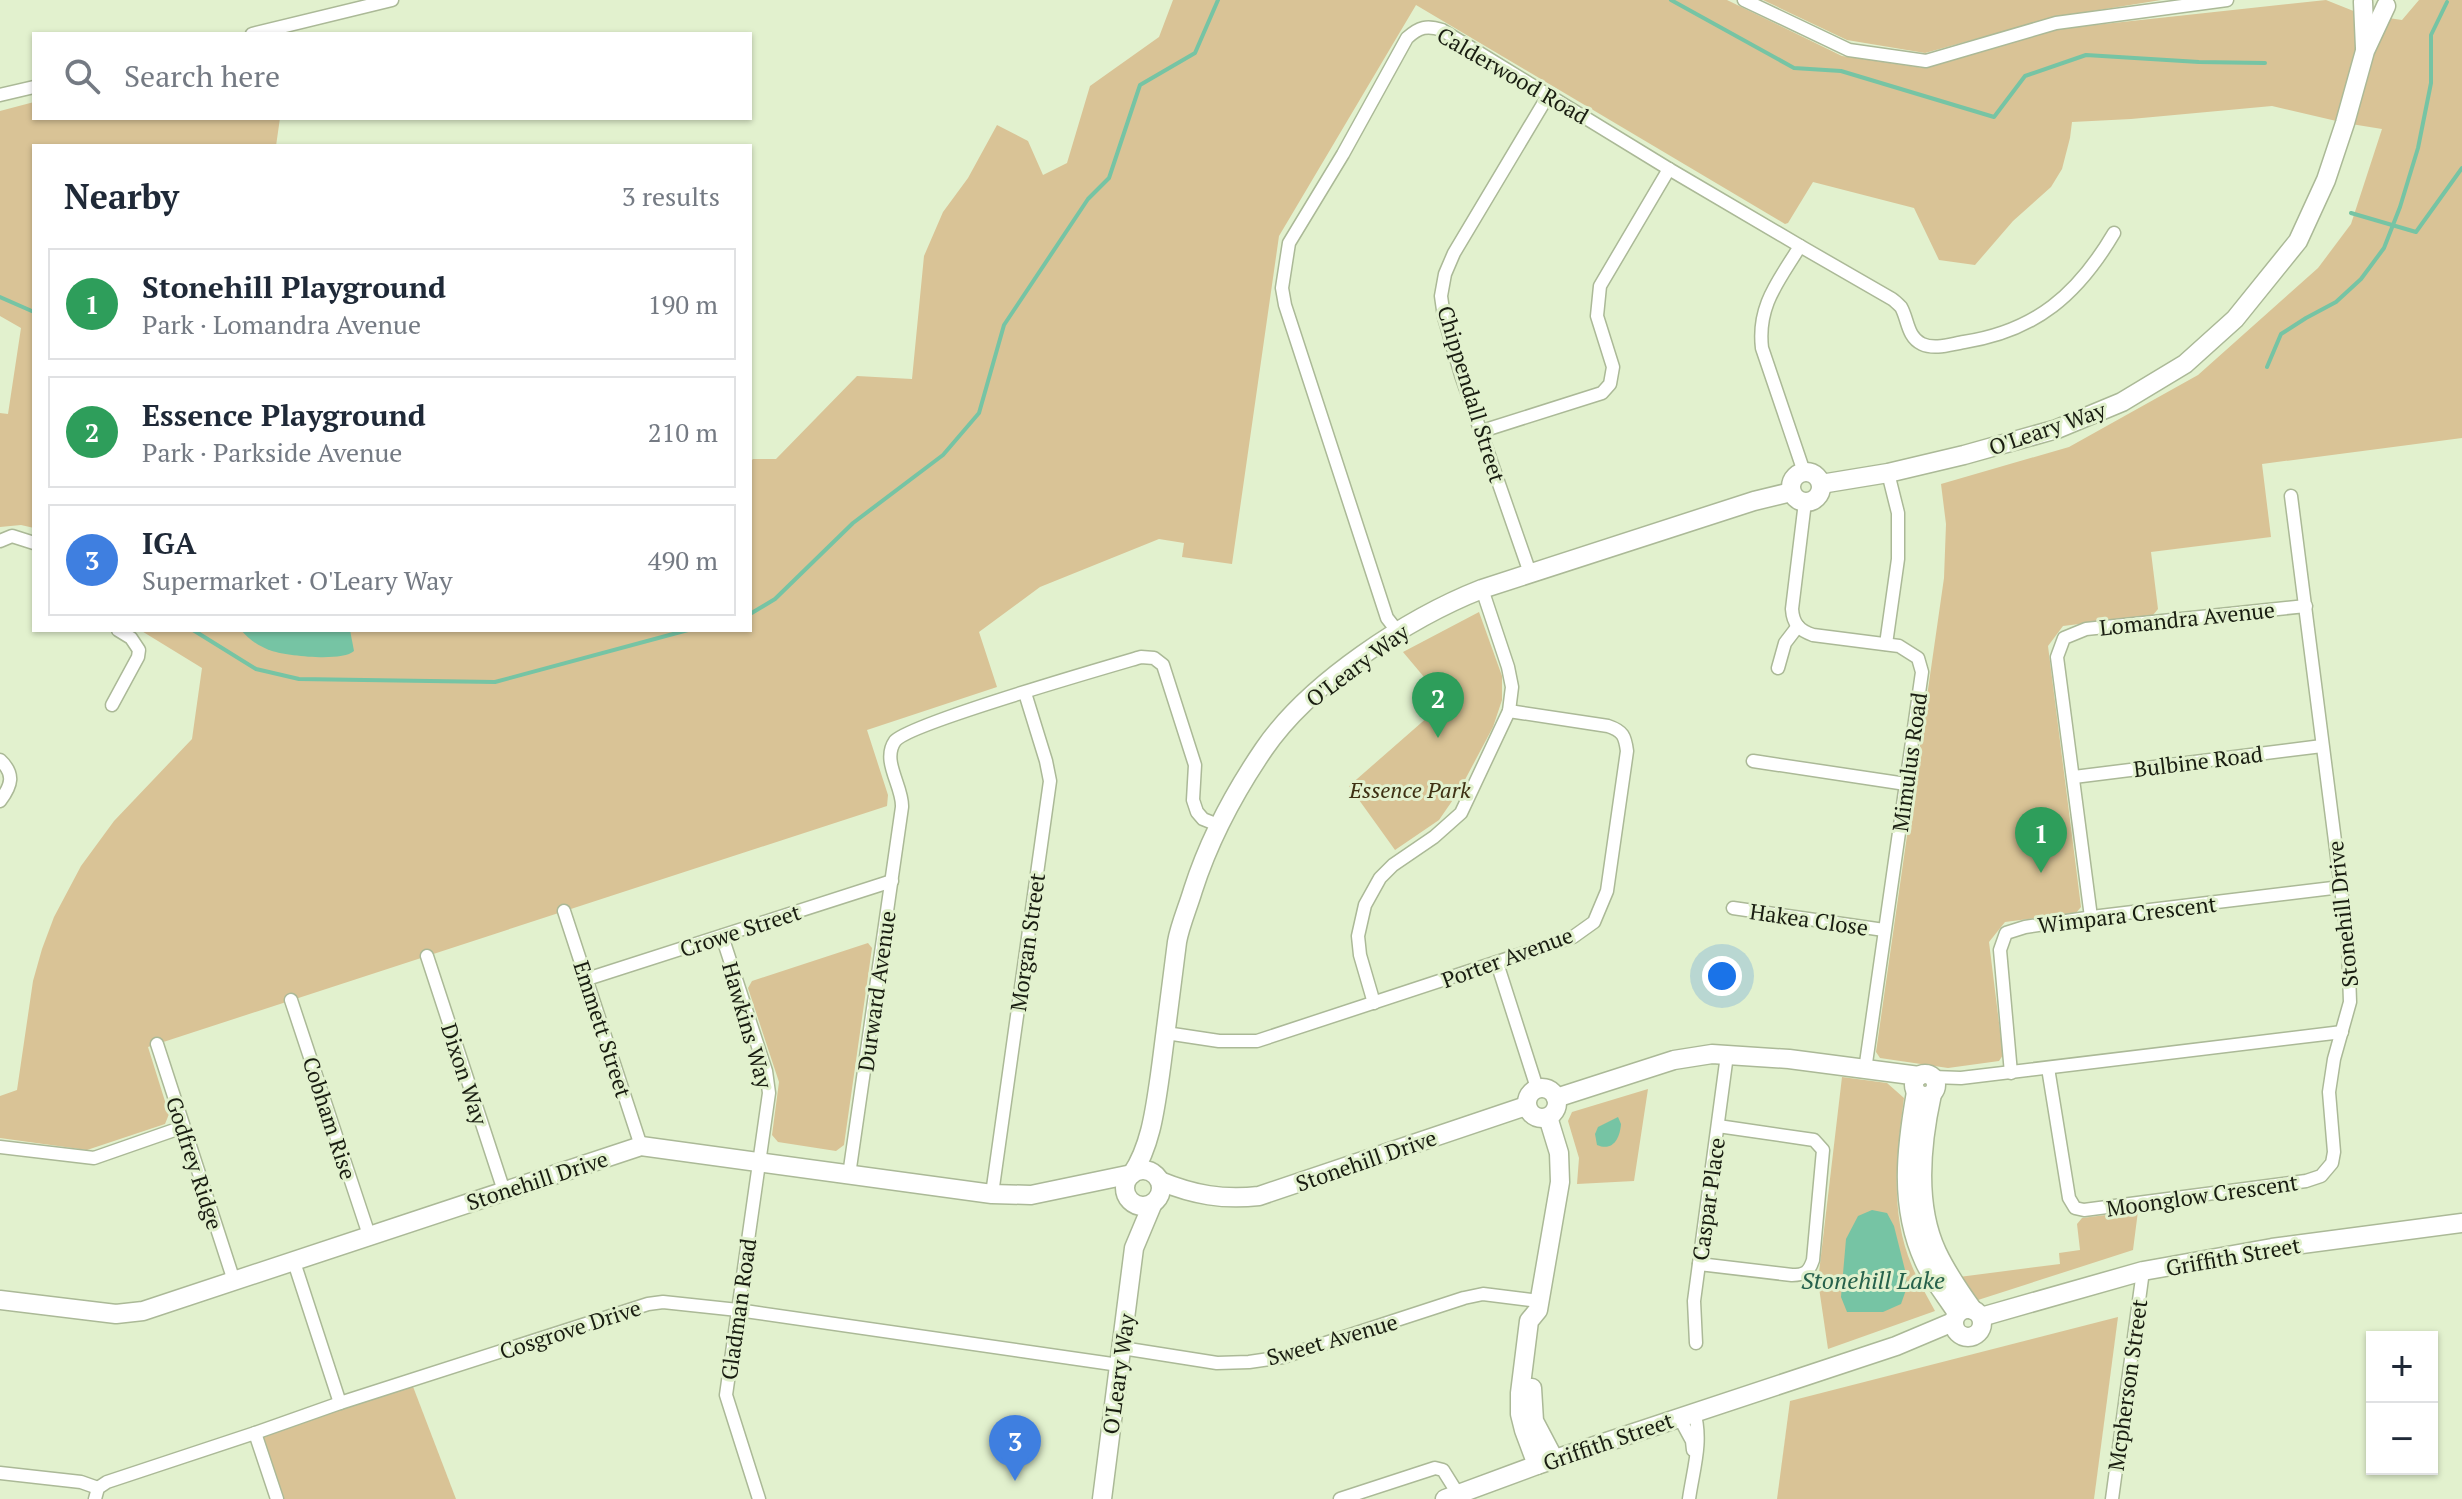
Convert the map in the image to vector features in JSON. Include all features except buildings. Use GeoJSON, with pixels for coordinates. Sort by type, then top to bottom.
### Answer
{"type":"FeatureCollection","features":[{"type":"Feature","properties":{"kind":"street"},"geometry":{"type":"LineString","coordinates":[[260,32],[392,0]]}},
{"type":"Feature","properties":{"kind":"street"},"geometry":{"type":"LineString","coordinates":[[1744,0],[1849,50],[1926,61],[2056,23],[2227,0]]}},
{"type":"Feature","properties":{"kind":"street"},"geometry":{"type":"LineString","coordinates":[[2361,1],[2370,6],[2391,3]]}},
{"type":"Feature","properties":{"kind":"street","name":"O'Leary Way"},"geometry":{"type":"LineString","coordinates":[[2361,1],[2365,51]]}},
{"type":"Feature","properties":{"kind":"street","name":"O'Leary Way"},"geometry":{"type":"LineString","coordinates":[[1821,484],[1888,473],[2057,429],[2122,402],[2185,364],[2235,319],[2298,241],[2326,180],[2365,51],[2391,3]]}},
{"type":"Feature","properties":{"kind":"street","name":"Calderwood Road"},"geometry":{"type":"LineString","coordinates":[[1398,632],[1387,618],[1282,288],[1289,243],[1343,154],[1407,38],[1416,30],[1433,27],[1442,30],[1669,169],[1892,299],[1901,307],[1910,332],[1920,344],[1933,347],[1988,338],[2020,327],[2050,308],[2085,278],[2114,233]]}},
{"type":"Feature","properties":{"kind":"street"},"geometry":{"type":"LineString","coordinates":[[0,95],[32,87]]}},
{"type":"Feature","properties":{"kind":"street","name":"Chippendall Street"},"geometry":{"type":"LineString","coordinates":[[1530,573],[1461,375],[1441,296],[1445,274],[1465,232],[1549,94]]}},
{"type":"Feature","properties":{"kind":"street"},"geometry":{"type":"LineString","coordinates":[[1482,431],[1602,393],[1610,384],[1613,367],[1597,316],[1600,286],[1669,169]]}},
{"type":"Feature","properties":{"kind":"street"},"geometry":{"type":"LineString","coordinates":[[1800,246],[1768,297],[1760,332],[1762,348],[1804,472]]}},
{"type":"Feature","properties":{"kind":"street"},"geometry":{"type":"LineString","coordinates":[[1798,497],[1818,497],[1821,484],[1816,475],[1804,472]]}},
{"type":"Feature","properties":{"kind":"street"},"geometry":{"type":"LineString","coordinates":[[1778,668],[1785,643],[1798,626],[1794,622],[1792,609],[1798,497],[1792,481],[1804,472]]}},
{"type":"Feature","properties":{"kind":"street"},"geometry":{"type":"LineString","coordinates":[[1886,644],[1898,559],[1898,513],[1888,473]]}},
{"type":"Feature","properties":{"kind":"street","name":"Stonehill Drive"},"geometry":{"type":"LineString","coordinates":[[2291,496],[2348,943],[2350,1002],[2342,1032]]}},
{"type":"Feature","properties":{"kind":"street","name":"O'Leary Way"},"geometry":{"type":"LineString","coordinates":[[1153,1120],[1178,938],[1203,860],[1218,825],[1265,747],[1312,695],[1398,632],[1446,603],[1754,501],[1798,497]]}},
{"type":"Feature","properties":{"kind":"street"},"geometry":{"type":"LineString","coordinates":[[0,541],[12,536],[32,542]]}},
{"type":"Feature","properties":{"kind":"street"},"geometry":{"type":"LineString","coordinates":[[1374,1003],[1359,945],[1360,919],[1365,905],[1380,878],[1393,865],[1434,837],[1461,813],[1509,711],[1512,687],[1508,667],[1482,589]]}},
{"type":"Feature","properties":{"kind":"street","name":"Lomandra Avenue"},"geometry":{"type":"LineString","coordinates":[[2091,917],[2057,657],[2064,638],[2086,629],[2306,606]]}},
{"type":"Feature","properties":{"kind":"street","name":"Mimulus Road"},"geometry":{"type":"LineString","coordinates":[[1798,626],[1813,635],[1905,649],[1921,664],[1865,1070]]}},
{"type":"Feature","properties":{"kind":"street"},"geometry":{"type":"LineString","coordinates":[[112,705],[139,650],[131,638],[121,632]]}},
{"type":"Feature","properties":{"kind":"street"},"geometry":{"type":"LineString","coordinates":[[1025,693],[1141,657],[1154,658],[1163,665],[1195,765],[1193,800],[1197,812],[1203,819],[1218,825]]}},
{"type":"Feature","properties":{"kind":"street","name":"Durward Avenue"},"geometry":{"type":"LineString","coordinates":[[849,1175],[902,807],[890,753],[895,741],[913,730],[1025,693]]}},
{"type":"Feature","properties":{"kind":"street","name":"Morgan Street"},"geometry":{"type":"LineString","coordinates":[[992,1194],[1050,781],[1025,693]]}},
{"type":"Feature","properties":{"kind":"street","name":"Porter Avenue"},"geometry":{"type":"LineString","coordinates":[[1166,1033],[1219,1041],[1257,1041],[1573,937],[1594,922],[1607,891],[1627,751],[1625,737],[1620,730],[1608,726],[1509,711]]}},
{"type":"Feature","properties":{"kind":"street","name":"Bulbine Road"},"geometry":{"type":"LineString","coordinates":[[2074,777],[2322,746]]}},
{"type":"Feature","properties":{"kind":"street"},"geometry":{"type":"LineString","coordinates":[[0,760],[10,771],[11,781],[0,801]]}},
{"type":"Feature","properties":{"kind":"street"},"geometry":{"type":"LineString","coordinates":[[1753,761],[1906,784]]}},
{"type":"Feature","properties":{"kind":"street","name":"Crowe Street"},"geometry":{"type":"LineString","coordinates":[[587,979],[892,881]]}},
{"type":"Feature","properties":{"kind":"street","name":"Wimpara Crescent"},"geometry":{"type":"LineString","coordinates":[[2011,1073],[2000,950],[2006,933],[2091,917],[2341,887]]}},
{"type":"Feature","properties":{"kind":"street","name":"Hakea Close"},"geometry":{"type":"LineString","coordinates":[[1733,908],[1884,930]]}},
{"type":"Feature","properties":{"kind":"street","name":"Emmett Street"},"geometry":{"type":"LineString","coordinates":[[564,911],[641,1146]]}},
{"type":"Feature","properties":{"kind":"street","name":"Hawkins Way"},"geometry":{"type":"LineString","coordinates":[[722,936],[768,1082],[760,1163]]}},
{"type":"Feature","properties":{"kind":"street","name":"Dixon Way"},"geometry":{"type":"LineString","coordinates":[[427,956],[504,1191]]}},
{"type":"Feature","properties":{"kind":"street"},"geometry":{"type":"LineString","coordinates":[[1497,963],[1537,1088]]}},
{"type":"Feature","properties":{"kind":"street","name":"Cobham Rise"},"geometry":{"type":"LineString","coordinates":[[291,1000],[369,1235]]}},
{"type":"Feature","properties":{"kind":"street"},"geometry":{"type":"LineString","coordinates":[[1556,1098],[1695,1055],[1789,1059],[1888,1073],[1925,1086],[1961,1078],[2342,1032]]}},
{"type":"Feature","properties":{"kind":"street","name":"Moonglow Crescent"},"geometry":{"type":"LineString","coordinates":[[2048,1068],[2069,1198],[2075,1208],[2084,1210],[2306,1181],[2321,1176],[2332,1163],[2334,1152],[2329,1092],[2342,1032]]}},
{"type":"Feature","properties":{"kind":"street","name":"Godfrey Ridge"},"geometry":{"type":"LineString","coordinates":[[157,1044],[234,1281]]}},
{"type":"Feature","properties":{"kind":"street","name":"Caspar Place"},"geometry":{"type":"LineString","coordinates":[[1696,1343],[1694,1301],[1727,1055]]}},
{"type":"Feature","properties":{"kind":"street"},"geometry":{"type":"LineString","coordinates":[[1925,1086],[1908,1142],[1906,1176],[1913,1231],[1925,1263],[1968,1320]]}},
{"type":"Feature","properties":{"kind":"street"},"geometry":{"type":"LineString","coordinates":[[1537,1088],[1549,1089],[1556,1098],[1555,1111],[1543,1119],[1532,1116],[1526,1106],[1528,1095],[1537,1088]]}},
{"type":"Feature","properties":{"kind":"street","name":"Stonehill Drive"},"geometry":{"type":"LineString","coordinates":[[1203,1196],[1230,1199],[1259,1196],[1526,1106]]}},
{"type":"Feature","properties":{"kind":"street"},"geometry":{"type":"LineString","coordinates":[[1546,1462],[1522,1422],[1520,1393],[1529,1321],[1538,1306],[1560,1182],[1559,1153],[1548,1117]]}},
{"type":"Feature","properties":{"kind":"street"},"geometry":{"type":"LineString","coordinates":[[1134,1248],[1125,1187],[1144,1152],[1153,1120]]}},
{"type":"Feature","properties":{"kind":"street"},"geometry":{"type":"LineString","coordinates":[[1134,1248],[1161,1192],[1154,1164],[1153,1120]]}},
{"type":"Feature","properties":{"kind":"street"},"geometry":{"type":"LineString","coordinates":[[1699,1264],[1792,1275],[1805,1274],[1813,1260],[1823,1150],[1820,1144],[1814,1140],[1718,1126]]}},
{"type":"Feature","properties":{"kind":"street"},"geometry":{"type":"LineString","coordinates":[[0,1147],[94,1158],[183,1127]]}},
{"type":"Feature","properties":{"kind":"street","name":"Stonehill Drive"},"geometry":{"type":"LineString","coordinates":[[0,1300],[116,1314],[143,1311],[641,1146],[992,1194],[1031,1195],[1132,1174]]}},
{"type":"Feature","properties":{"kind":"street","name":"Gladman Road"},"geometry":{"type":"LineString","coordinates":[[759,1499],[726,1395],[760,1163]]}},
{"type":"Feature","properties":{"kind":"street"},"geometry":{"type":"LineString","coordinates":[[1132,1174],[1144,1170],[1155,1174],[1160,1180],[1203,1196]]}},
{"type":"Feature","properties":{"kind":"street"},"geometry":{"type":"LineString","coordinates":[[1087,1183],[1103,1186],[1137,1206],[1163,1199],[1203,1196]]}},
{"type":"Feature","properties":{"kind":"street","name":"Griffith Street"},"geometry":{"type":"LineString","coordinates":[[1340,1499],[1435,1468],[1443,1470],[1452,1496],[1968,1320],[2143,1271],[2272,1248],[2462,1223]]}},
{"type":"Feature","properties":{"kind":"street","name":"O'Leary Way"},"geometry":{"type":"LineString","coordinates":[[1102,1499],[1134,1248]]}},
{"type":"Feature","properties":{"kind":"street"},"geometry":{"type":"LineString","coordinates":[[294,1262],[340,1403]]}},
{"type":"Feature","properties":{"kind":"street","name":"Mcpherson Street"},"geometry":{"type":"LineString","coordinates":[[2112,1499],[2143,1271]]}},
{"type":"Feature","properties":{"kind":"street","name":"Sweet Avenue"},"geometry":{"type":"LineString","coordinates":[[1120,1357],[1249,1362],[1283,1357],[1483,1294],[1538,1306]]}},
{"type":"Feature","properties":{"kind":"street","name":"Cosgrove Drive"},"geometry":{"type":"LineString","coordinates":[[97,1493],[107,1482],[340,1403],[648,1304],[663,1302],[1120,1357]]}},
{"type":"Feature","properties":{"kind":"street"},"geometry":{"type":"LineString","coordinates":[[1687,1415],[1699,1442],[1689,1499]]}},
{"type":"Feature","properties":{"kind":"street"},"geometry":{"type":"LineString","coordinates":[[255,1433],[277,1499]]}},
{"type":"Feature","properties":{"kind":"street"},"geometry":{"type":"LineString","coordinates":[[0,1473],[81,1482],[97,1493]]}},
{"type":"Feature","properties":{"kind":"green space"},"geometry":{"type":"Polygon","coordinates":[[[1173,0],[1727,0],[1842,56],[1924,68],[2058,29],[2326,0],[2361,14],[2402,20],[2419,0],[2462,0],[2462,438],[2262,464],[2271,537],[2151,552],[2158,609],[2153,615],[2063,626],[2048,646],[2081,907],[2076,913],[2005,922],[1989,942],[2003,1055],[1999,1061],[1948,1068],[1880,1058],[1876,1052],[1944,578],[1946,524],[1941,484],[2069,447],[2198,375],[2318,268],[2351,224],[2382,129],[2272,106],[2072,122],[2062,169],[2051,187],[2013,221],[1975,265],[1939,260],[1914,208],[1813,182],[1785,224],[1416,5],[1279,236],[1232,564],[1182,557],[1184,543],[1159,539],[1040,587],[979,632],[997,687],[867,730],[888,795],[887,806],[148,1047],[169,1114],[165,1124],[87,1150],[0,1138],[0,1096],[17,1090],[33,981],[54,917],[81,866],[114,821],[192,739],[202,668],[143,632],[752,632],[752,460],[776,459],[857,376],[912,379],[924,256],[943,212],[968,178],[997,125],[1028,141],[1043,175],[1067,163],[1090,86],[1159,37],[1173,0]]]}},
{"type":"Feature","properties":{"kind":"green space"},"geometry":{"type":"Polygon","coordinates":[[[1763,0],[2161,0],[2056,17],[1925,53],[1847,40],[1763,0]]]}},
{"type":"Feature","properties":{"kind":"green space"},"geometry":{"type":"Polygon","coordinates":[[[32,103],[32,120],[280,120],[276,144],[32,144],[32,528],[0,527],[0,413],[8,414],[21,328],[0,316],[0,111],[32,103]]]}},
{"type":"Feature","properties":{"kind":"green space","name":"Essence Park"},"geometry":{"type":"Polygon","coordinates":[[[1479,612],[1502,676],[1502,700],[1493,727],[1459,791],[1439,820],[1395,850],[1349,786],[1445,702],[1403,652],[1479,612]]]}},
{"type":"Feature","properties":{"kind":"green space"},"geometry":{"type":"Polygon","coordinates":[[[868,943],[872,948],[844,1145],[836,1151],[778,1142],[772,1135],[779,1082],[748,988],[752,981],[868,943]]]}},
{"type":"Feature","properties":{"kind":"green space"},"geometry":{"type":"Polygon","coordinates":[[[1842,1077],[1887,1083],[1904,1098],[1897,1162],[1900,1225],[1912,1266],[1935,1311],[1828,1349],[1818,1281],[1842,1077]]]}},
{"type":"Feature","properties":{"kind":"green space"},"geometry":{"type":"Polygon","coordinates":[[[1648,1089],[1634,1181],[1577,1184],[1579,1158],[1568,1121],[1572,1112],[1648,1089]]]}},
{"type":"Feature","properties":{"kind":"green space"},"geometry":{"type":"Polygon","coordinates":[[[2138,1211],[2133,1250],[1978,1300],[1967,1292],[1959,1277],[2060,1264],[2059,1253],[2080,1250],[2077,1224],[2082,1218],[2138,1211]]]}},
{"type":"Feature","properties":{"kind":"green space"},"geometry":{"type":"Polygon","coordinates":[[[2118,1317],[2094,1499],[1777,1499],[1790,1401],[2118,1317]]]}},
{"type":"Feature","properties":{"kind":"green space"},"geometry":{"type":"Polygon","coordinates":[[[412,1384],[456,1499],[282,1499],[263,1444],[263,1435],[412,1384]]]}},
{"type":"Feature","properties":{"kind":"water"},"geometry":{"type":"Polygon","coordinates":[[[243,632],[350,632],[354,651],[338,656],[302,656],[268,649],[243,632]]]}},
{"type":"Feature","properties":{"kind":"water"},"geometry":{"type":"Polygon","coordinates":[[[1618,1117],[1621,1124],[1615,1142],[1607,1147],[1597,1145],[1595,1134],[1598,1127],[1618,1117]]]}},
{"type":"Feature","properties":{"kind":"water","name":"Stonehill Lake"},"geometry":{"type":"Polygon","coordinates":[[[1872,1210],[1887,1213],[1894,1226],[1907,1287],[1901,1304],[1883,1312],[1847,1312],[1841,1297],[1846,1239],[1858,1216],[1872,1210]]]}},
{"type":"Feature","properties":{"kind":"waterway"},"geometry":{"type":"LineString","coordinates":[[752,613],[775,599],[853,523],[943,455],[979,413],[1004,325],[1088,199],[1109,178],[1140,85],[1195,53],[1218,0]]}},
{"type":"Feature","properties":{"kind":"waterway"},"geometry":{"type":"LineString","coordinates":[[1671,0],[1794,68],[1841,71],[1994,117],[2025,76],[2086,55],[2265,63]]}},
{"type":"Feature","properties":{"kind":"waterway"},"geometry":{"type":"LineString","coordinates":[[2267,367],[2281,334],[2336,302],[2361,279],[2384,248],[2418,148],[2431,83],[2431,35],[2447,2]]}},
{"type":"Feature","properties":{"kind":"waterway"},"geometry":{"type":"LineString","coordinates":[[2351,213],[2416,232],[2462,168]]}},
{"type":"Feature","properties":{"kind":"waterway"},"geometry":{"type":"LineString","coordinates":[[0,297],[32,311]]}},
{"type":"Feature","properties":{"kind":"waterway"},"geometry":{"type":"LineString","coordinates":[[196,632],[256,669],[299,679],[495,682],[681,632]]}},
{"type":"Feature","properties":{"kind":"place","name":"Essence Playground"},"geometry":{"type":"Point","coordinates":[1438,738]}},
{"type":"Feature","properties":{"kind":"place","name":"Stonehill Playground"},"geometry":{"type":"Point","coordinates":[2041,873]}},
{"type":"Feature","properties":{"kind":"place","name":"IGA"},"geometry":{"type":"Point","coordinates":[1015,1481]}}]}
